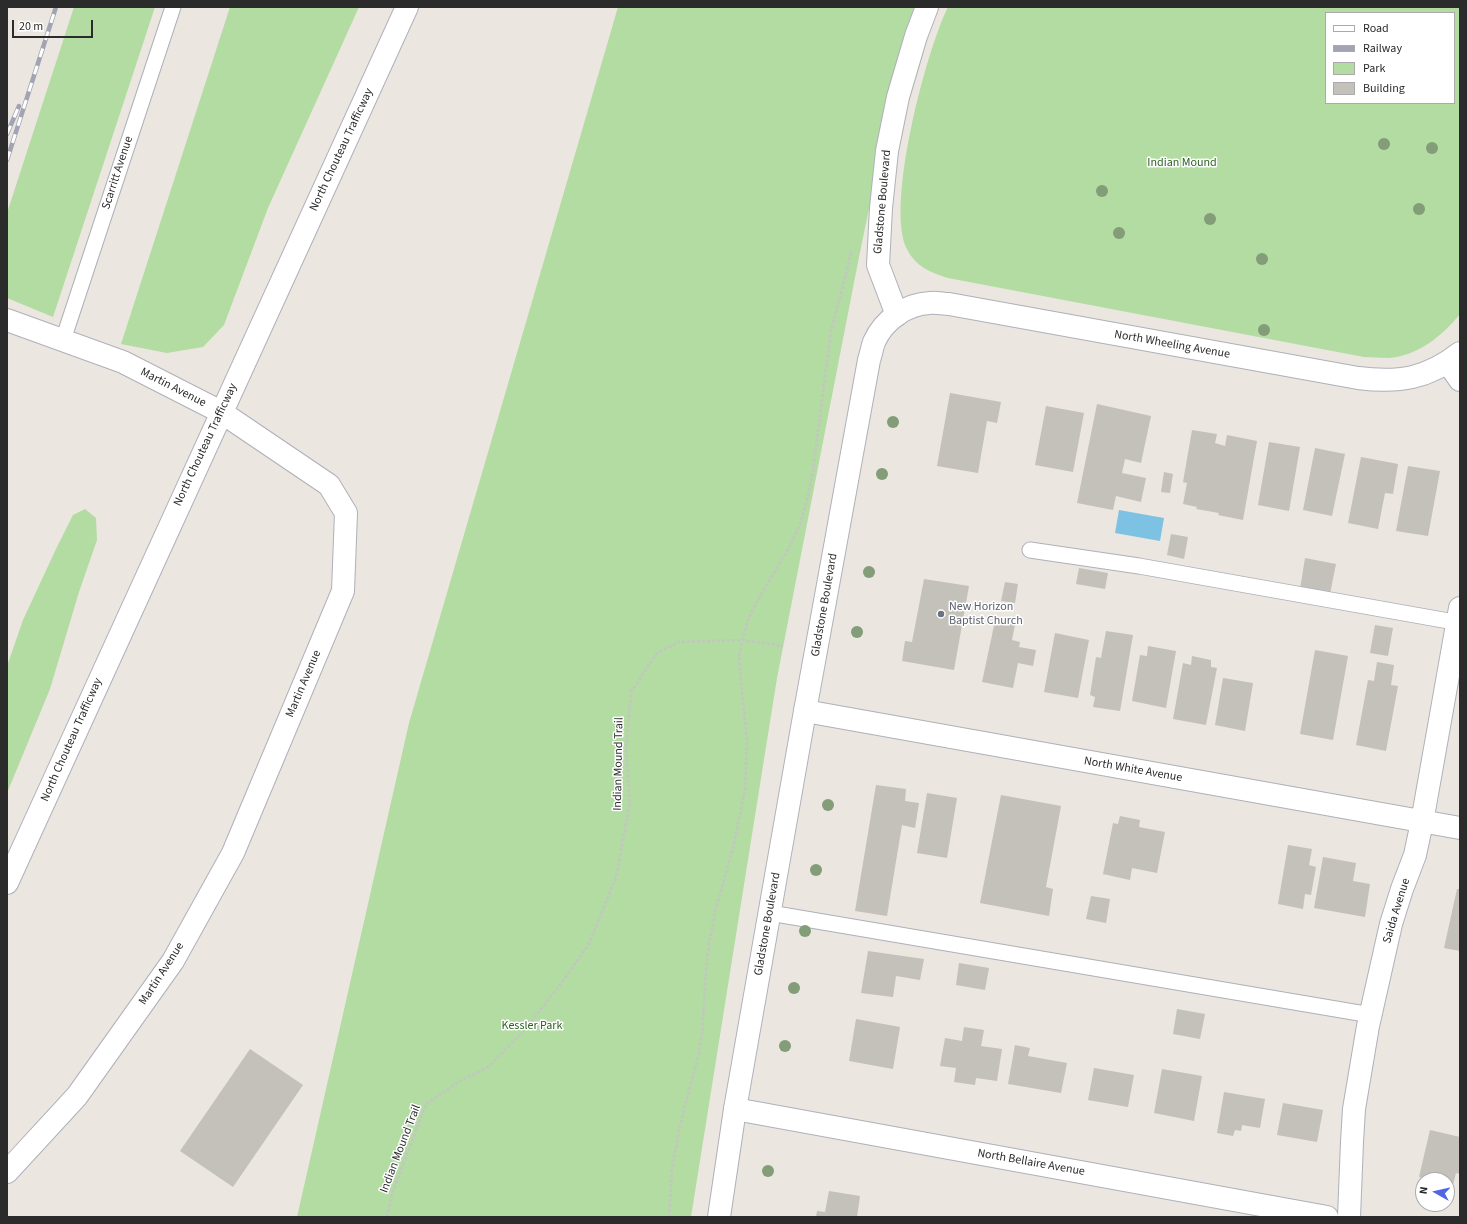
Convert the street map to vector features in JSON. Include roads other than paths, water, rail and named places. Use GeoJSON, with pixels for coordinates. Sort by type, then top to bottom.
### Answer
{"type":"FeatureCollection","features":[{"type":"Feature","properties":{"kind":"street","name":"North Chouteau Trafficway"},"geometry":{"type":"LineString","coordinates":[[7,883],[407,7]]}},
{"type":"Feature","properties":{"kind":"street","name":"Gladstone Boulevard"},"geometry":{"type":"LineString","coordinates":[[719,1217],[735,1109],[869,360],[877,338],[884,327],[897,315],[878,265],[881,208],[887,151],[898,97],[916,36],[927,7]]}},
{"type":"Feature","properties":{"kind":"street","name":"North Wheeling Avenue"},"geometry":{"type":"LineString","coordinates":[[897,315],[913,306],[930,303],[949,304],[1350,377],[1381,381],[1404,380],[1427,373],[1454,358]]}},
{"type":"Feature","properties":{"kind":"street","name":"Martin Avenue"},"geometry":{"type":"LineString","coordinates":[[7,320],[123,362],[221,412],[329,485],[346,513],[343,591],[233,853],[173,961],[77,1096],[7,1172]]}},
{"type":"Feature","properties":{"kind":"street"},"geometry":{"type":"LineString","coordinates":[[1454,358],[1460,380]]}},
{"type":"Feature","properties":{"kind":"street","name":"Saida Avenue"},"geometry":{"type":"LineString","coordinates":[[1349,1217],[1354,1109],[1371,1015],[1391,924],[1415,855],[1459,618]]}},
{"type":"Feature","properties":{"kind":"street","name":"North White Avenue"},"geometry":{"type":"LineString","coordinates":[[805,712],[1460,828]]}},
{"type":"Feature","properties":{"kind":"street","name":"North Bellaire Avenue"},"geometry":{"type":"LineString","coordinates":[[735,1109],[1327,1217]]}},
{"type":"Feature","properties":{"kind":"lane","name":"Scarritt Avenue"},"geometry":{"type":"LineString","coordinates":[[63,340],[172,7]]}},
{"type":"Feature","properties":{"kind":"lane"},"geometry":{"type":"LineString","coordinates":[[1030,550],[1139,566],[1459,618]]}},
{"type":"Feature","properties":{"kind":"lane"},"geometry":{"type":"LineString","coordinates":[[770,913],[1371,1015]]}},
{"type":"Feature","properties":{"kind":"water"},"geometry":{"type":"Polygon","coordinates":[[[1119,510],[1164,518],[1160,541],[1115,533],[1119,510]]]}},
{"type":"Feature","properties":{"kind":"railway"},"geometry":{"type":"LineString","coordinates":[[7,160],[56,7]]}},
{"type":"Feature","properties":{"kind":"railway"},"geometry":{"type":"LineString","coordinates":[[7,134],[19,106]]}},
{"type":"Feature","properties":{"kind":"place","name":"New Horizon Baptist Church"},"geometry":{"type":"Point","coordinates":[941,614]}},
{"type":"Feature","properties":{"kind":"park label","name":"Indian Mound"},"geometry":{"type":"Point","coordinates":[1182,163]}},
{"type":"Feature","properties":{"kind":"park label","name":"Kessler Park"},"geometry":{"type":"Point","coordinates":[532,1026]}}]}
